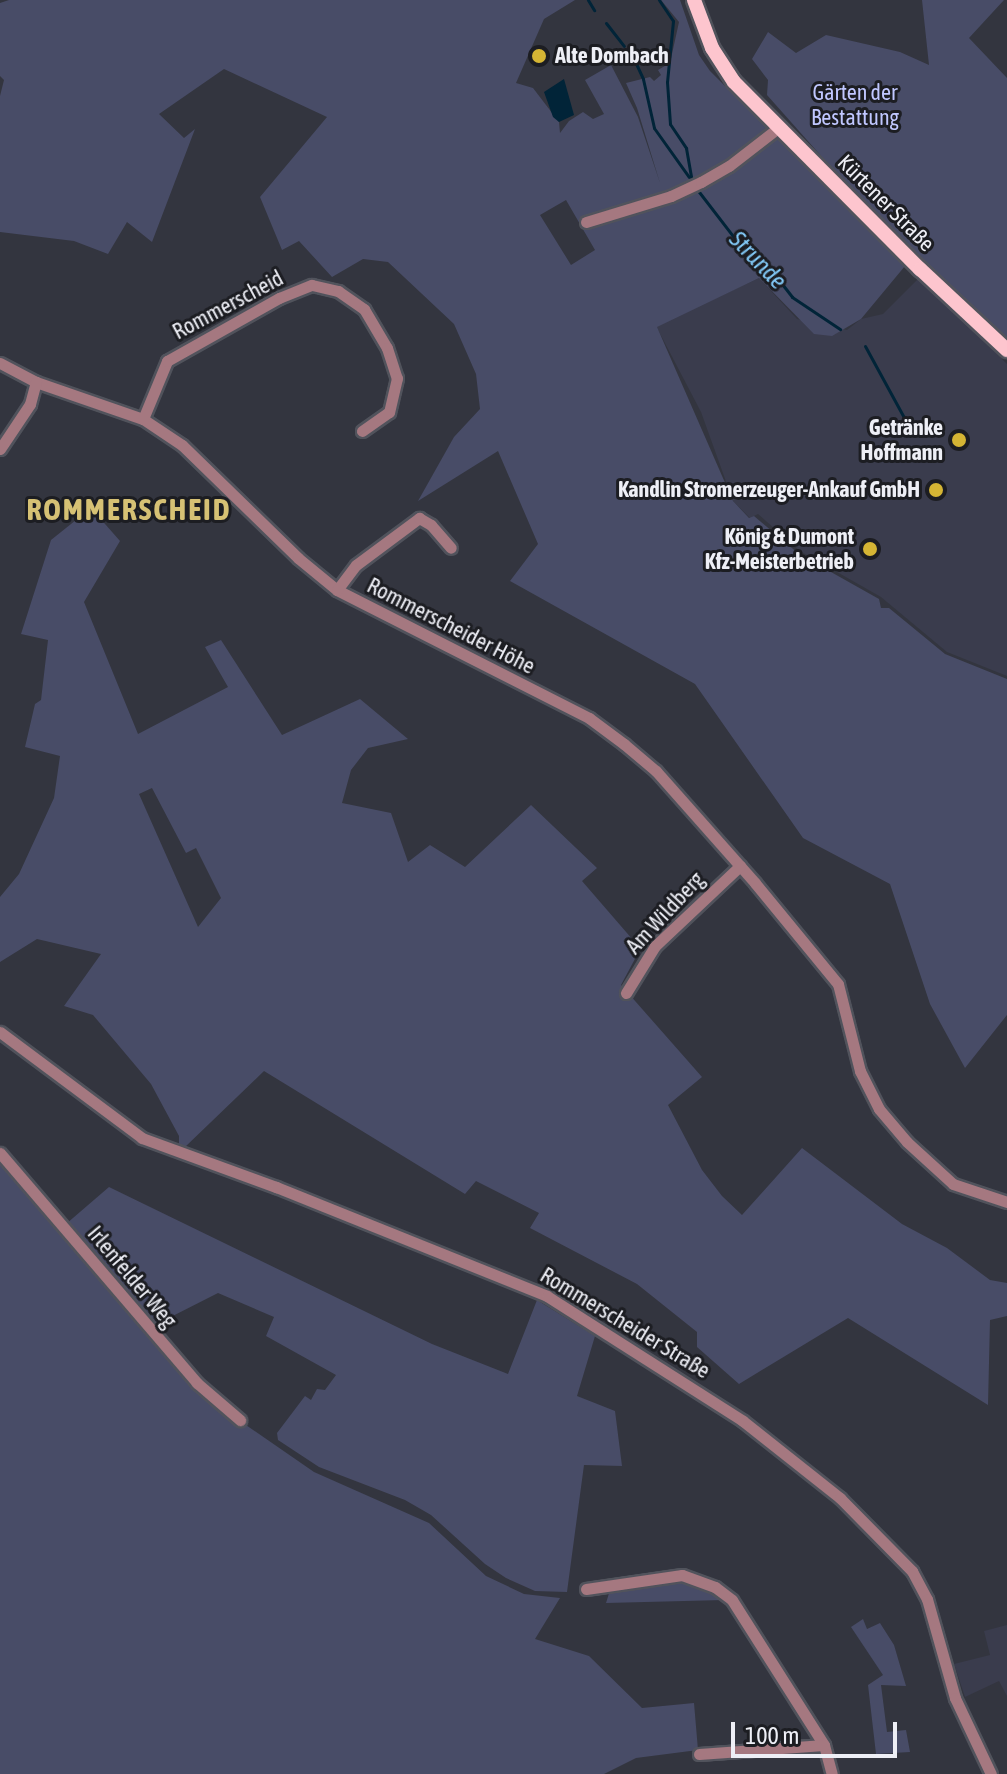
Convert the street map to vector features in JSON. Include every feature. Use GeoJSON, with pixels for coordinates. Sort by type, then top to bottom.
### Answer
{"type":"FeatureCollection","features":[{"type":"Feature","properties":{"kind":"main road","name":"Kürtener Straße"},"geometry":{"type":"LineString","coordinates":[[694,0],[712,48],[734,82],[1007,350]]}},
{"type":"Feature","properties":{"kind":"street"},"geometry":{"type":"LineString","coordinates":[[586,222],[671,196],[701,182],[729,166],[778,128]]}},
{"type":"Feature","properties":{"kind":"street","name":"Rommerscheid"},"geometry":{"type":"LineString","coordinates":[[143,419],[167,361],[268,304],[312,285],[338,291],[364,309],[387,348],[397,378],[389,412],[362,431]]}},
{"type":"Feature","properties":{"kind":"street","name":"Rommerscheider Höhe"},"geometry":{"type":"LineString","coordinates":[[0,363],[36,382],[143,419],[182,445],[298,558],[337,590],[589,718],[656,771],[838,984],[860,1071],[879,1109],[935,1170],[953,1184],[1007,1202]]}},
{"type":"Feature","properties":{"kind":"street"},"geometry":{"type":"LineString","coordinates":[[0,449],[30,404],[36,382]]}},
{"type":"Feature","properties":{"kind":"street"},"geometry":{"type":"LineString","coordinates":[[337,590],[356,565],[419,518],[431,525],[451,548]]}},
{"type":"Feature","properties":{"kind":"street","name":"Am Wildberg"},"geometry":{"type":"LineString","coordinates":[[626,993],[655,946],[740,866]]}},
{"type":"Feature","properties":{"kind":"street","name":"Rommerscheider Straße"},"geometry":{"type":"LineString","coordinates":[[0,1032],[142,1138],[276,1187],[547,1296],[743,1421],[840,1498],[912,1571],[927,1599],[955,1698],[991,1774]]}},
{"type":"Feature","properties":{"kind":"street","name":"Irlenfelder Weg"},"geometry":{"type":"LineString","coordinates":[[0,1153],[188,1374],[240,1420]]}},
{"type":"Feature","properties":{"kind":"street"},"geometry":{"type":"LineString","coordinates":[[586,1589],[682,1575],[715,1587],[732,1600],[746,1619],[760,1648],[824,1745],[832,1774]]}},
{"type":"Feature","properties":{"kind":"street"},"geometry":{"type":"LineString","coordinates":[[699,1754],[824,1745]]}},
{"type":"Feature","properties":{"kind":"shaded area"},"geometry":{"type":"Polygon","coordinates":[[[564,79],[574,115],[559,122],[553,117],[544,92],[564,79]]]}},
{"type":"Feature","properties":{"kind":"shaded area"},"geometry":{"type":"Polygon","coordinates":[[[759,278],[797,319],[847,330],[861,319],[883,314],[919,278],[1007,364],[1007,676],[947,652],[881,597],[800,551],[758,514],[750,518],[733,501],[701,412],[656,326],[759,278]]]}},
{"type":"Feature","properties":{"kind":"shaded area"},"geometry":{"type":"Polygon","coordinates":[[[1007,1625],[1007,1696],[999,1681],[965,1697],[954,1664],[990,1655],[984,1631],[1007,1625]]]}},
{"type":"Feature","properties":{"kind":"green space"},"geometry":{"type":"Polygon","coordinates":[[[9,0],[575,0],[544,19],[516,83],[533,88],[559,122],[560,133],[569,121],[583,112],[593,119],[604,114],[585,80],[611,65],[638,117],[660,183],[637,108],[626,83],[650,77],[654,81],[661,75],[658,70],[670,63],[679,22],[661,0],[680,0],[699,55],[710,71],[905,266],[861,319],[832,336],[814,334],[759,278],[657,327],[733,501],[749,518],[754,516],[799,554],[879,599],[881,608],[889,608],[945,654],[1007,679],[1007,1015],[965,1068],[930,1004],[890,884],[803,838],[695,684],[510,581],[538,544],[498,451],[418,501],[454,437],[480,409],[476,374],[454,324],[388,262],[363,259],[332,277],[299,241],[282,250],[260,197],[327,117],[224,69],[159,114],[184,138],[195,129],[152,242],[127,222],[108,254],[74,241],[0,232],[0,96],[4,80],[0,76],[0,3],[9,0]],[[566,200],[540,215],[571,265],[595,250],[566,200]]]}},
{"type":"Feature","properties":{"kind":"green space","name":"Gärten der Bestattung"},"geometry":{"type":"Polygon","coordinates":[[[922,0],[1004,0],[969,38],[1007,78],[1007,341],[862,202],[767,95],[768,80],[752,59],[768,32],[796,53],[826,35],[900,52],[929,65],[922,0]]]}},
{"type":"Feature","properties":{"kind":"green space"},"geometry":{"type":"Polygon","coordinates":[[[91,508],[120,541],[84,602],[138,734],[228,687],[205,647],[221,640],[282,735],[360,699],[408,739],[368,748],[351,770],[342,803],[391,813],[408,862],[430,845],[465,867],[531,805],[597,868],[582,881],[633,940],[651,929],[621,985],[702,1077],[668,1105],[702,1170],[722,1196],[742,1215],[802,1148],[902,1224],[947,1248],[990,1280],[1007,1283],[1007,1316],[990,1320],[988,1405],[848,1318],[739,1384],[697,1347],[697,1332],[637,1284],[530,1228],[539,1213],[476,1181],[465,1194],[264,1071],[184,1148],[179,1146],[179,1136],[151,1084],[93,1015],[64,1006],[101,954],[37,939],[0,962],[0,897],[19,874],[54,798],[60,756],[25,747],[35,704],[41,700],[48,640],[21,634],[51,540],[91,508]],[[152,788],[139,794],[198,927],[221,898],[196,848],[186,853],[152,788]]]}},
{"type":"Feature","properties":{"kind":"green space"},"geometry":{"type":"Polygon","coordinates":[[[0,1159],[220,1407],[314,1472],[429,1523],[486,1576],[524,1594],[560,1598],[535,1639],[589,1656],[642,1708],[694,1703],[698,1750],[636,1758],[604,1774],[0,1774],[0,1159]]]}},
{"type":"Feature","properties":{"kind":"green space"},"geometry":{"type":"Polygon","coordinates":[[[109,1187],[432,1344],[508,1374],[537,1300],[595,1336],[577,1396],[615,1411],[622,1466],[584,1465],[567,1592],[535,1591],[506,1578],[485,1564],[431,1515],[405,1500],[319,1467],[278,1440],[277,1433],[305,1396],[311,1400],[317,1389],[325,1390],[336,1375],[266,1336],[274,1317],[218,1293],[153,1326],[66,1224],[109,1187]]]}},
{"type":"Feature","properties":{"kind":"green space"},"geometry":{"type":"Polygon","coordinates":[[[684,1579],[705,1587],[724,1600],[606,1603],[610,1590],[684,1579]]]}},
{"type":"Feature","properties":{"kind":"green space"},"geometry":{"type":"Polygon","coordinates":[[[863,1619],[867,1629],[880,1623],[894,1645],[906,1686],[881,1685],[887,1732],[906,1730],[910,1752],[876,1754],[868,1685],[883,1675],[851,1627],[863,1619]]]}},
{"type":"Feature","properties":{"kind":"waterway","name":"Strunde"},"geometry":{"type":"LineString","coordinates":[[588,0],[594,10]]}},
{"type":"Feature","properties":{"kind":"waterway","name":"Strunde"},"geometry":{"type":"LineString","coordinates":[[659,0],[673,21],[667,82],[670,124],[686,148],[692,182]]}},
{"type":"Feature","properties":{"kind":"waterway","name":"Strunde"},"geometry":{"type":"LineString","coordinates":[[606,23],[624,46]]}},
{"type":"Feature","properties":{"kind":"waterway","name":"Strunde"},"geometry":{"type":"LineString","coordinates":[[632,55],[643,79],[654,128],[689,177]]}},
{"type":"Feature","properties":{"kind":"waterway","name":"Strunde"},"geometry":{"type":"LineString","coordinates":[[696,188],[736,240],[768,266],[792,297],[840,329]]}},
{"type":"Feature","properties":{"kind":"waterway","name":"Strunde"},"geometry":{"type":"LineString","coordinates":[[865,346],[908,425]]}},
{"type":"Feature","properties":{"kind":"place","name":"Alte Dombach"},"geometry":{"type":"Point","coordinates":[539,56]}},
{"type":"Feature","properties":{"kind":"place","name":"Getränke Hoffmann"},"geometry":{"type":"Point","coordinates":[959,440]}},
{"type":"Feature","properties":{"kind":"place","name":"Kandlin Stromerzeuger-Ankauf GmbH"},"geometry":{"type":"Point","coordinates":[936,490]}},
{"type":"Feature","properties":{"kind":"place","name":"König & Dumont Kfz-Meisterbetrieb"},"geometry":{"type":"Point","coordinates":[870,549]}},
{"type":"Feature","properties":{"kind":"district","name":"ROMMERSCHEID"},"geometry":{"type":"Point","coordinates":[129,509]}}]}
